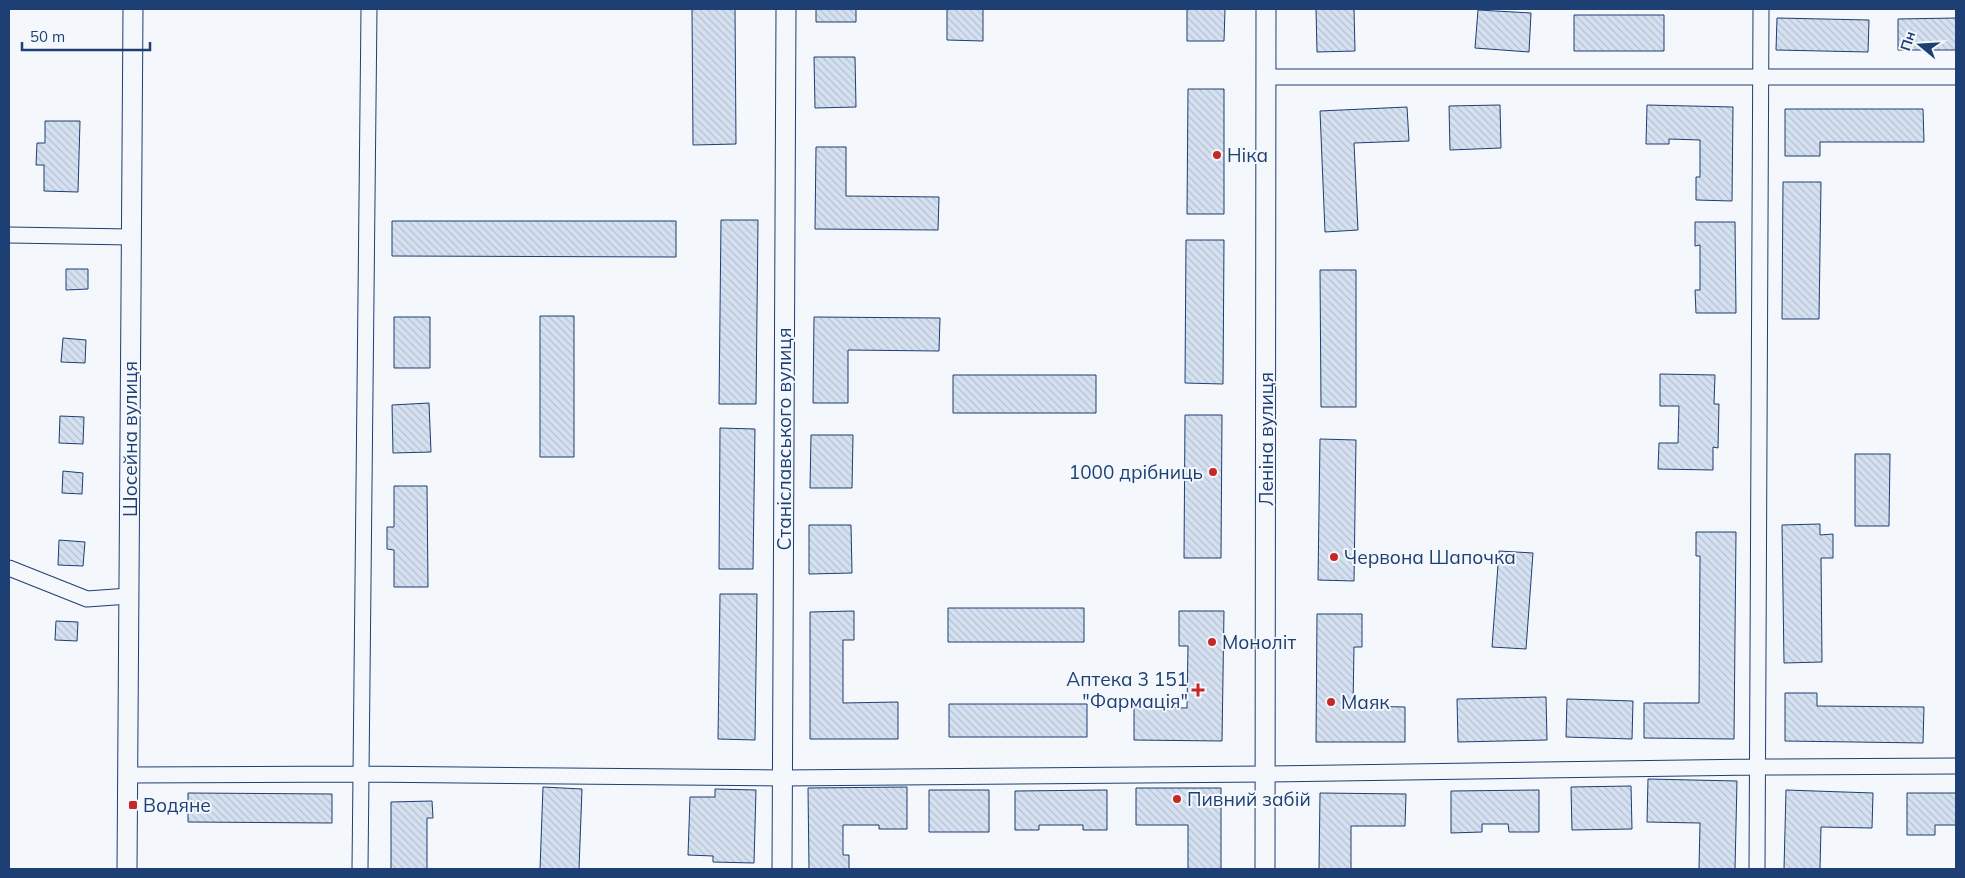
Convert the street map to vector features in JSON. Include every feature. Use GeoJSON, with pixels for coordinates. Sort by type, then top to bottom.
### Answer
{"type":"FeatureCollection","features":[{"type":"Feature","properties":{"kind":"street","name":"Шосейна вулиця"},"geometry":{"type":"LineString","coordinates":[[126,869],[133,9]]}},
{"type":"Feature","properties":{"kind":"street"},"geometry":{"type":"LineString","coordinates":[[360,869],[369,9]]}},
{"type":"Feature","properties":{"kind":"street","name":"Станіславського вулиця"},"geometry":{"type":"LineString","coordinates":[[782,869],[786,9]]}},
{"type":"Feature","properties":{"kind":"street","name":"Леніна вулиця"},"geometry":{"type":"LineString","coordinates":[[1265,869],[1266,9]]}},
{"type":"Feature","properties":{"kind":"street"},"geometry":{"type":"LineString","coordinates":[[1757,869],[1762,9]]}},
{"type":"Feature","properties":{"kind":"street"},"geometry":{"type":"LineString","coordinates":[[1266,78],[1956,77]]}},
{"type":"Feature","properties":{"kind":"street"},"geometry":{"type":"LineString","coordinates":[[9,235],[131,237]]}},
{"type":"Feature","properties":{"kind":"street"},"geometry":{"type":"LineString","coordinates":[[9,568],[87,599],[129,596]]}},
{"type":"Feature","properties":{"kind":"street"},"geometry":{"type":"LineString","coordinates":[[127,775],[361,774],[782,778],[1956,766]]}},
{"type":"Feature","properties":{"kind":"building"},"geometry":{"type":"Polygon","coordinates":[[[692,9],[735,9],[736,144],[693,145],[692,9]]]}},
{"type":"Feature","properties":{"kind":"building"},"geometry":{"type":"Polygon","coordinates":[[[816,9],[856,9],[856,22],[816,22],[816,9]]]}},
{"type":"Feature","properties":{"kind":"building"},"geometry":{"type":"Polygon","coordinates":[[[947,9],[983,9],[983,41],[947,40],[947,9]]]}},
{"type":"Feature","properties":{"kind":"building"},"geometry":{"type":"Polygon","coordinates":[[[1187,9],[1225,9],[1224,41],[1187,41],[1187,9]]]}},
{"type":"Feature","properties":{"kind":"building"},"geometry":{"type":"Polygon","coordinates":[[[1316,9],[1354,9],[1355,51],[1317,52],[1316,9]]]}},
{"type":"Feature","properties":{"kind":"building"},"geometry":{"type":"Polygon","coordinates":[[[1478,10],[1531,13],[1529,52],[1475,48],[1478,10]]]}},
{"type":"Feature","properties":{"kind":"building"},"geometry":{"type":"Polygon","coordinates":[[[1574,15],[1664,15],[1664,51],[1574,51],[1574,15]]]}},
{"type":"Feature","properties":{"kind":"building"},"geometry":{"type":"Polygon","coordinates":[[[1777,18],[1869,20],[1868,52],[1776,50],[1777,18]]]}},
{"type":"Feature","properties":{"kind":"building"},"geometry":{"type":"Polygon","coordinates":[[[1956,18],[1956,50],[1898,50],[1898,19],[1956,18]]]}},
{"type":"Feature","properties":{"kind":"building"},"geometry":{"type":"Polygon","coordinates":[[[814,57],[855,57],[856,107],[815,108],[814,57]]]}},
{"type":"Feature","properties":{"kind":"building"},"geometry":{"type":"Polygon","coordinates":[[[1188,89],[1224,89],[1224,214],[1187,214],[1188,89]]]}},
{"type":"Feature","properties":{"kind":"building"},"geometry":{"type":"Polygon","coordinates":[[[1500,105],[1501,148],[1450,150],[1449,106],[1500,105]]]}},
{"type":"Feature","properties":{"kind":"building"},"geometry":{"type":"Polygon","coordinates":[[[1647,105],[1733,107],[1732,201],[1696,200],[1696,177],[1700,177],[1700,140],[1669,139],[1669,144],[1646,144],[1647,105]]]}},
{"type":"Feature","properties":{"kind":"building"},"geometry":{"type":"Polygon","coordinates":[[[1407,107],[1409,141],[1354,143],[1358,230],[1325,232],[1320,111],[1407,107]]]}},
{"type":"Feature","properties":{"kind":"building"},"geometry":{"type":"Polygon","coordinates":[[[1785,109],[1923,109],[1924,142],[1820,142],[1820,156],[1785,156],[1785,109]]]}},
{"type":"Feature","properties":{"kind":"building"},"geometry":{"type":"Polygon","coordinates":[[[45,121],[80,121],[78,192],[44,191],[44,165],[36,165],[37,143],[45,143],[45,121]]]}},
{"type":"Feature","properties":{"kind":"building"},"geometry":{"type":"Polygon","coordinates":[[[816,147],[846,147],[846,196],[939,197],[938,230],[815,229],[816,147]]]}},
{"type":"Feature","properties":{"kind":"building"},"geometry":{"type":"Polygon","coordinates":[[[1783,182],[1821,182],[1819,319],[1782,319],[1783,182]]]}},
{"type":"Feature","properties":{"kind":"building"},"geometry":{"type":"Polygon","coordinates":[[[721,220],[758,220],[756,404],[719,404],[721,220]]]}},
{"type":"Feature","properties":{"kind":"building"},"geometry":{"type":"Polygon","coordinates":[[[392,221],[676,221],[676,257],[392,256],[392,221]]]}},
{"type":"Feature","properties":{"kind":"building"},"geometry":{"type":"Polygon","coordinates":[[[1695,222],[1735,222],[1736,313],[1696,313],[1695,290],[1700,290],[1700,245],[1695,246],[1695,222]]]}},
{"type":"Feature","properties":{"kind":"building"},"geometry":{"type":"Polygon","coordinates":[[[1186,240],[1224,240],[1223,384],[1185,383],[1186,240]]]}},
{"type":"Feature","properties":{"kind":"building"},"geometry":{"type":"Polygon","coordinates":[[[66,269],[88,269],[88,289],[66,290],[66,269]]]}},
{"type":"Feature","properties":{"kind":"building"},"geometry":{"type":"Polygon","coordinates":[[[1320,270],[1356,270],[1356,407],[1321,407],[1320,270]]]}},
{"type":"Feature","properties":{"kind":"building"},"geometry":{"type":"Polygon","coordinates":[[[540,316],[574,316],[574,457],[540,457],[540,316]]]}},
{"type":"Feature","properties":{"kind":"building"},"geometry":{"type":"Polygon","coordinates":[[[394,317],[430,317],[430,368],[394,368],[394,317]]]}},
{"type":"Feature","properties":{"kind":"building"},"geometry":{"type":"Polygon","coordinates":[[[814,317],[940,318],[939,351],[848,350],[848,403],[813,403],[814,317]]]}},
{"type":"Feature","properties":{"kind":"building"},"geometry":{"type":"Polygon","coordinates":[[[63,338],[86,340],[85,363],[61,362],[63,338]]]}},
{"type":"Feature","properties":{"kind":"building"},"geometry":{"type":"Polygon","coordinates":[[[1660,374],[1715,375],[1714,404],[1719,404],[1718,448],[1713,447],[1713,470],[1658,469],[1659,443],[1678,443],[1679,406],[1660,406],[1660,374]]]}},
{"type":"Feature","properties":{"kind":"building"},"geometry":{"type":"Polygon","coordinates":[[[953,375],[1096,375],[1096,413],[953,413],[953,375]]]}},
{"type":"Feature","properties":{"kind":"building"},"geometry":{"type":"Polygon","coordinates":[[[429,403],[431,452],[393,453],[392,405],[429,403]]]}},
{"type":"Feature","properties":{"kind":"building"},"geometry":{"type":"Polygon","coordinates":[[[1185,415],[1222,415],[1221,558],[1184,558],[1185,415]]]}},
{"type":"Feature","properties":{"kind":"building"},"geometry":{"type":"Polygon","coordinates":[[[60,416],[84,417],[83,444],[59,443],[60,416]]]}},
{"type":"Feature","properties":{"kind":"building"},"geometry":{"type":"Polygon","coordinates":[[[720,428],[755,429],[753,569],[719,569],[720,428]]]}},
{"type":"Feature","properties":{"kind":"building"},"geometry":{"type":"Polygon","coordinates":[[[811,435],[853,435],[852,488],[810,488],[811,435]]]}},
{"type":"Feature","properties":{"kind":"building"},"geometry":{"type":"Polygon","coordinates":[[[1320,439],[1356,440],[1354,581],[1318,580],[1320,439]]]}},
{"type":"Feature","properties":{"kind":"building"},"geometry":{"type":"Polygon","coordinates":[[[1855,454],[1890,454],[1889,526],[1855,526],[1855,454]]]}},
{"type":"Feature","properties":{"kind":"building"},"geometry":{"type":"Polygon","coordinates":[[[63,471],[83,473],[82,494],[62,493],[63,471]]]}},
{"type":"Feature","properties":{"kind":"building"},"geometry":{"type":"Polygon","coordinates":[[[394,486],[427,486],[428,587],[394,587],[394,550],[387,549],[387,527],[394,527],[394,486]]]}},
{"type":"Feature","properties":{"kind":"building"},"geometry":{"type":"Polygon","coordinates":[[[1820,524],[1820,535],[1833,534],[1833,558],[1821,558],[1822,662],[1784,663],[1782,525],[1820,524]]]}},
{"type":"Feature","properties":{"kind":"building"},"geometry":{"type":"Polygon","coordinates":[[[809,525],[851,525],[852,573],[809,574],[809,525]]]}},
{"type":"Feature","properties":{"kind":"building"},"geometry":{"type":"Polygon","coordinates":[[[1696,532],[1736,532],[1734,739],[1644,738],[1644,703],[1699,703],[1700,556],[1696,556],[1696,532]]]}},
{"type":"Feature","properties":{"kind":"building"},"geometry":{"type":"Polygon","coordinates":[[[59,540],[85,542],[83,566],[58,565],[59,540]]]}},
{"type":"Feature","properties":{"kind":"building"},"geometry":{"type":"Polygon","coordinates":[[[1499,551],[1533,553],[1526,649],[1492,647],[1499,551]]]}},
{"type":"Feature","properties":{"kind":"building"},"geometry":{"type":"Polygon","coordinates":[[[720,594],[757,594],[755,740],[718,739],[720,594]]]}},
{"type":"Feature","properties":{"kind":"building"},"geometry":{"type":"Polygon","coordinates":[[[948,608],[1084,608],[1084,642],[948,642],[948,608]]]}},
{"type":"Feature","properties":{"kind":"building"},"geometry":{"type":"Polygon","coordinates":[[[854,611],[854,640],[843,640],[843,703],[898,702],[898,739],[810,739],[810,612],[854,611]]]}},
{"type":"Feature","properties":{"kind":"building"},"geometry":{"type":"Polygon","coordinates":[[[1179,611],[1224,611],[1222,741],[1134,740],[1134,707],[1187,708],[1188,646],[1179,646],[1179,611]]]}},
{"type":"Feature","properties":{"kind":"building"},"geometry":{"type":"Polygon","coordinates":[[[1317,614],[1362,614],[1362,647],[1354,647],[1353,706],[1405,707],[1405,742],[1316,742],[1317,614]]]}},
{"type":"Feature","properties":{"kind":"building"},"geometry":{"type":"Polygon","coordinates":[[[56,621],[78,622],[77,641],[55,640],[56,621]]]}},
{"type":"Feature","properties":{"kind":"building"},"geometry":{"type":"Polygon","coordinates":[[[1785,693],[1817,693],[1817,706],[1924,707],[1923,743],[1785,741],[1785,693]]]}},
{"type":"Feature","properties":{"kind":"building"},"geometry":{"type":"Polygon","coordinates":[[[1546,697],[1547,740],[1458,742],[1457,699],[1546,697]]]}},
{"type":"Feature","properties":{"kind":"building"},"geometry":{"type":"Polygon","coordinates":[[[1567,699],[1633,701],[1632,739],[1566,737],[1567,699]]]}},
{"type":"Feature","properties":{"kind":"building"},"geometry":{"type":"Polygon","coordinates":[[[949,704],[1087,704],[1087,737],[949,737],[949,704]]]}},
{"type":"Feature","properties":{"kind":"building"},"geometry":{"type":"Polygon","coordinates":[[[1648,779],[1737,781],[1735,869],[1699,869],[1700,823],[1647,822],[1648,779]]]}},
{"type":"Feature","properties":{"kind":"building"},"geometry":{"type":"Polygon","coordinates":[[[1631,786],[1632,829],[1572,830],[1571,787],[1631,786]]]}},
{"type":"Feature","properties":{"kind":"building"},"geometry":{"type":"Polygon","coordinates":[[[543,787],[582,789],[579,869],[540,869],[543,787]]]}},
{"type":"Feature","properties":{"kind":"building"},"geometry":{"type":"Polygon","coordinates":[[[907,787],[907,829],[879,829],[879,825],[843,825],[843,855],[849,855],[849,869],[809,869],[808,788],[907,787]]]}},
{"type":"Feature","properties":{"kind":"building"},"geometry":{"type":"Polygon","coordinates":[[[1136,788],[1221,788],[1221,869],[1188,869],[1188,825],[1136,825],[1136,788]]]}},
{"type":"Feature","properties":{"kind":"building"},"geometry":{"type":"Polygon","coordinates":[[[715,789],[756,790],[754,863],[713,862],[713,856],[688,855],[690,797],[715,797],[715,789]]]}},
{"type":"Feature","properties":{"kind":"building"},"geometry":{"type":"Polygon","coordinates":[[[929,790],[989,790],[989,832],[929,832],[929,790]]]}},
{"type":"Feature","properties":{"kind":"building"},"geometry":{"type":"Polygon","coordinates":[[[1107,790],[1107,830],[1083,830],[1083,825],[1039,825],[1039,830],[1015,830],[1015,791],[1107,790]]]}},
{"type":"Feature","properties":{"kind":"building"},"geometry":{"type":"Polygon","coordinates":[[[1539,790],[1539,832],[1509,832],[1508,824],[1482,824],[1482,832],[1451,833],[1451,791],[1539,790]]]}},
{"type":"Feature","properties":{"kind":"building"},"geometry":{"type":"Polygon","coordinates":[[[1786,790],[1873,793],[1872,828],[1821,827],[1820,869],[1784,869],[1786,790]]]}},
{"type":"Feature","properties":{"kind":"building"},"geometry":{"type":"Polygon","coordinates":[[[188,793],[332,794],[332,823],[188,822],[188,793]]]}},
{"type":"Feature","properties":{"kind":"building"},"geometry":{"type":"Polygon","coordinates":[[[1320,793],[1406,794],[1405,826],[1351,826],[1351,869],[1319,869],[1320,793]]]}},
{"type":"Feature","properties":{"kind":"building"},"geometry":{"type":"Polygon","coordinates":[[[1907,793],[1956,793],[1956,825],[1935,825],[1935,835],[1907,835],[1907,793]]]}},
{"type":"Feature","properties":{"kind":"building"},"geometry":{"type":"Polygon","coordinates":[[[432,801],[433,818],[427,818],[427,869],[391,869],[391,802],[432,801]]]}},
{"type":"Feature","properties":{"kind":"place","name":"Ніка"},"geometry":{"type":"Point","coordinates":[1217,155]}},
{"type":"Feature","properties":{"kind":"place","name":"1000 дрібниць"},"geometry":{"type":"Point","coordinates":[1213,472]}},
{"type":"Feature","properties":{"kind":"place","name":"Червона Шапочка"},"geometry":{"type":"Point","coordinates":[1334,557]}},
{"type":"Feature","properties":{"kind":"place","name":"Моноліт"},"geometry":{"type":"Point","coordinates":[1212,642]}},
{"type":"Feature","properties":{"kind":"place","name":"Аптека 3 151 \"Фармація\""},"geometry":{"type":"Point","coordinates":[1198,690]}},
{"type":"Feature","properties":{"kind":"place","name":"Маяк"},"geometry":{"type":"Point","coordinates":[1331,702]}},
{"type":"Feature","properties":{"kind":"place","name":"Пивний забій"},"geometry":{"type":"Point","coordinates":[1177,799]}},
{"type":"Feature","properties":{"kind":"place","name":"Водяне"},"geometry":{"type":"Point","coordinates":[133,805]}}]}
